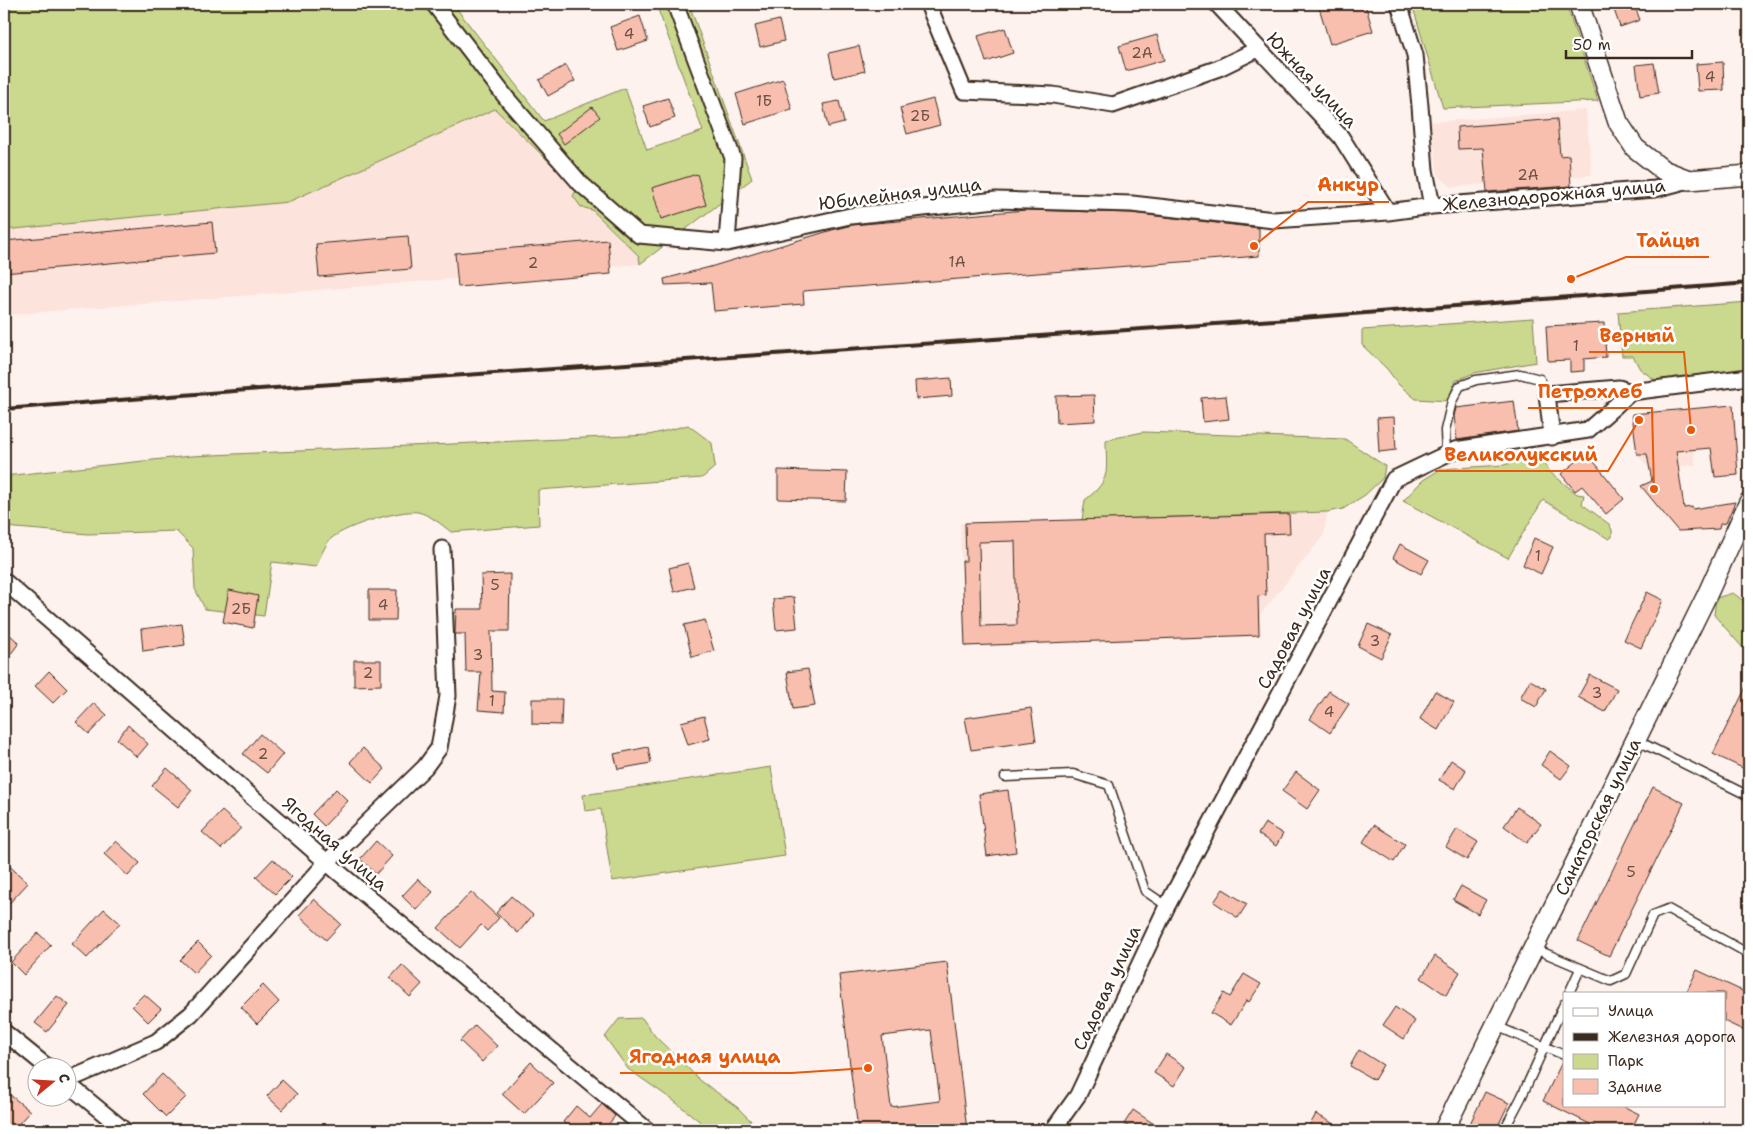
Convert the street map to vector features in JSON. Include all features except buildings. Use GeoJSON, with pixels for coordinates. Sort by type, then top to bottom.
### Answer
{"type":"FeatureCollection","features":[{"type":"Feature","properties":{"kind":"street","name":"Юбилейная улица"},"geometry":{"type":"LineString","coordinates":[[434,4],[508,100],[580,182],[639,235],[727,243],[850,216],[996,200],[1132,204],[1274,220],[1388,212]]}},
{"type":"Feature","properties":{"kind":"street"},"geometry":{"type":"LineString","coordinates":[[675,4],[733,158],[727,243]]}},
{"type":"Feature","properties":{"kind":"street"},"geometry":{"type":"LineString","coordinates":[[928,4],[964,91],[1053,95],[1113,104],[1219,68],[1258,49]]}},
{"type":"Feature","properties":{"kind":"street","name":"Южная улица"},"geometry":{"type":"LineString","coordinates":[[1217,4],[1341,137],[1388,212]]}},
{"type":"Feature","properties":{"kind":"street"},"geometry":{"type":"LineString","coordinates":[[1399,4],[1415,55],[1424,170],[1432,206]]}},
{"type":"Feature","properties":{"kind":"street"},"geometry":{"type":"LineString","coordinates":[[1579,4],[1618,122],[1635,148],[1663,170],[1689,180]]}},
{"type":"Feature","properties":{"kind":"street","name":"Железнодорожная улица"},"geometry":{"type":"LineString","coordinates":[[1388,212],[1432,206],[1654,189],[1689,180],[1749,175]]}},
{"type":"Feature","properties":{"kind":"street"},"geometry":{"type":"LineString","coordinates":[[1552,437],[1547,394],[1618,388],[1631,392],[1749,376]]}},
{"type":"Feature","properties":{"kind":"street","name":"Садовая улица"},"geometry":{"type":"LineString","coordinates":[[1053,1130],[1078,1095],[1167,906],[1394,480],[1455,450],[1552,437],[1588,430],[1631,392]]}},
{"type":"Feature","properties":{"kind":"street","name":"Санаторская улица"},"geometry":{"type":"LineString","coordinates":[[1444,1130],[1719,570],[1749,502]]}},
{"type":"Feature","properties":{"kind":"street"},"geometry":{"type":"LineString","coordinates":[[78,1076],[156,1042],[192,1014],[327,862],[425,767],[439,748],[448,696],[442,549]]}},
{"type":"Feature","properties":{"kind":"street","name":"Ягодная улица"},"geometry":{"type":"LineString","coordinates":[[4,581],[327,862],[647,1130]]}},
{"type":"Feature","properties":{"kind":"street"},"geometry":{"type":"LineString","coordinates":[[4,1032],[34,1056]]}},
{"type":"Feature","properties":{"kind":"street"},"geometry":{"type":"LineString","coordinates":[[78,1092],[124,1130]]}},
{"type":"Feature","properties":{"kind":"lane"},"geometry":{"type":"LineString","coordinates":[[1446,455],[1445,430],[1452,401],[1460,386],[1476,380],[1520,374],[1540,379],[1547,394]]}},
{"type":"Feature","properties":{"kind":"lane"},"geometry":{"type":"LineString","coordinates":[[1636,740],[1749,796]]}},
{"type":"Feature","properties":{"kind":"lane"},"geometry":{"type":"LineString","coordinates":[[1005,777],[1073,774],[1109,786],[1145,891],[1167,906]]}},
{"type":"Feature","properties":{"kind":"lane"},"geometry":{"type":"LineString","coordinates":[[1534,948],[1611,981],[1626,974],[1653,915],[1668,909],[1749,954]]}},
{"type":"Feature","properties":{"kind":"lane"},"geometry":{"type":"LineString","coordinates":[[1569,992],[1580,969]]}},
{"type":"Feature","properties":{"kind":"lane"},"geometry":{"type":"LineString","coordinates":[[1504,1130],[1563,1006]]}},
{"type":"Feature","properties":{"kind":"lane"},"geometry":{"type":"LineString","coordinates":[[1496,1026],[1563,1055]]}},
{"type":"Feature","properties":{"kind":"shaded area"},"geometry":{"type":"Polygon","coordinates":[[[495,109],[577,189],[581,207],[592,210],[639,256],[640,264],[4,315],[4,230],[288,202],[495,109]]]}},
{"type":"Feature","properties":{"kind":"shaded area"},"geometry":{"type":"Polygon","coordinates":[[[1586,110],[1592,175],[1452,187],[1438,175],[1431,122],[1586,110]]]}},
{"type":"Feature","properties":{"kind":"shaded area"},"geometry":{"type":"Polygon","coordinates":[[[1694,450],[1695,465],[1650,470],[1637,454],[1694,450]]]}},
{"type":"Feature","properties":{"kind":"shaded area"},"geometry":{"type":"Polygon","coordinates":[[[1327,512],[1324,535],[1260,615],[1261,636],[964,647],[960,523],[1327,512]]]}},
{"type":"Feature","properties":{"kind":"green space"},"geometry":{"type":"Polygon","coordinates":[[[4,4],[453,4],[544,121],[625,88],[647,150],[703,131],[656,4],[689,4],[752,179],[640,264],[639,256],[592,210],[581,207],[573,196],[577,189],[495,109],[288,202],[4,230],[4,4]]]}},
{"type":"Feature","properties":{"kind":"green space"},"geometry":{"type":"Polygon","coordinates":[[[1412,4],[1566,4],[1598,101],[1443,108],[1412,4]]]}},
{"type":"Feature","properties":{"kind":"green space"},"geometry":{"type":"Polygon","coordinates":[[[1749,302],[1749,370],[1655,380],[1640,369],[1633,356],[1622,356],[1618,312],[1749,302]]]}},
{"type":"Feature","properties":{"kind":"green space"},"geometry":{"type":"Polygon","coordinates":[[[1533,318],[1536,362],[1474,373],[1455,381],[1448,401],[1416,399],[1399,385],[1387,369],[1362,345],[1362,330],[1533,318]]]}},
{"type":"Feature","properties":{"kind":"green space"},"geometry":{"type":"Polygon","coordinates":[[[688,425],[712,443],[715,467],[702,478],[538,490],[539,525],[451,532],[431,518],[418,512],[384,516],[343,531],[334,537],[326,545],[316,567],[272,562],[264,616],[205,609],[195,589],[193,548],[176,531],[88,534],[4,527],[4,476],[190,456],[649,435],[688,425]]]}},
{"type":"Feature","properties":{"kind":"green space"},"geometry":{"type":"Polygon","coordinates":[[[1143,432],[1345,439],[1385,466],[1383,478],[1365,495],[1343,509],[1327,512],[1082,520],[1085,500],[1100,486],[1106,474],[1106,440],[1143,432]]]}},
{"type":"Feature","properties":{"kind":"green space"},"geometry":{"type":"Polygon","coordinates":[[[1540,455],[1550,472],[1577,494],[1584,495],[1582,504],[1609,524],[1612,530],[1612,537],[1609,539],[1543,500],[1508,558],[1403,501],[1423,480],[1441,469],[1504,465],[1540,455]]]}},
{"type":"Feature","properties":{"kind":"green space"},"geometry":{"type":"Polygon","coordinates":[[[1733,593],[1749,605],[1749,655],[1714,615],[1716,598],[1733,593]]]}},
{"type":"Feature","properties":{"kind":"green space"},"geometry":{"type":"Polygon","coordinates":[[[771,767],[785,856],[612,881],[601,809],[585,811],[583,795],[771,767]]]}},
{"type":"Feature","properties":{"kind":"green space"},"geometry":{"type":"Polygon","coordinates":[[[642,1018],[655,1036],[701,1081],[737,1107],[760,1130],[706,1130],[703,1124],[674,1101],[628,1069],[605,1037],[619,1019],[642,1018]]]}},
{"type":"Feature","properties":{"kind":"railway"},"geometry":{"type":"LineString","coordinates":[[4,409],[260,389],[1289,319],[1749,283]]}},
{"type":"Feature","properties":{"kind":"place","name":"Анкур"},"geometry":{"type":"Point","coordinates":[1254,246]}},
{"type":"Feature","properties":{"kind":"place","name":"Тайцы"},"geometry":{"type":"Point","coordinates":[1571,279]}},
{"type":"Feature","properties":{"kind":"place","name":"Великолукский"},"geometry":{"type":"Point","coordinates":[1639,420]}},
{"type":"Feature","properties":{"kind":"place","name":"Верный"},"geometry":{"type":"Point","coordinates":[1691,430]}},
{"type":"Feature","properties":{"kind":"place","name":"Петрохлеб"},"geometry":{"type":"Point","coordinates":[1654,489]}},
{"type":"Feature","properties":{"kind":"place","name":"Ягодная улица"},"geometry":{"type":"Point","coordinates":[868,1068]}}]}
